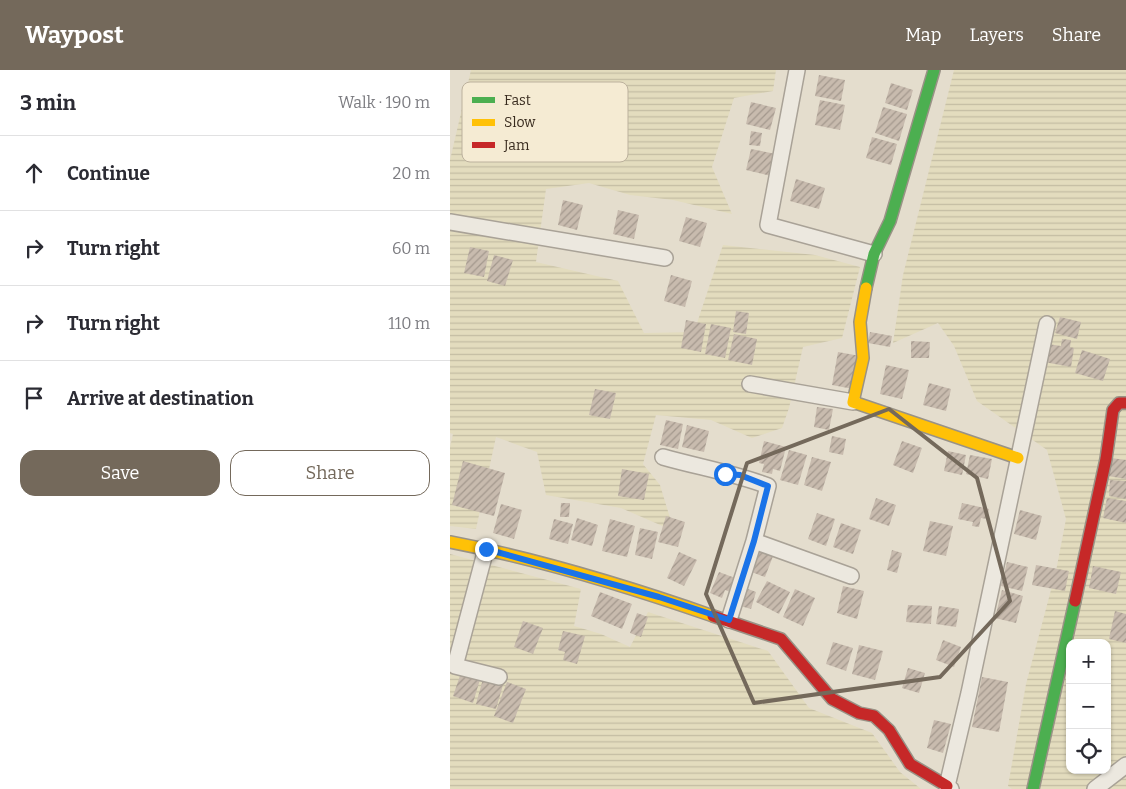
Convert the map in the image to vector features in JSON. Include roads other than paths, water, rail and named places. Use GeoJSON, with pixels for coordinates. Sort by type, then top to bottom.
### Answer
{"type":"FeatureCollection","features":[{"type":"Feature","properties":{"kind":"street"},"geometry":{"type":"LineString","coordinates":[[797,70],[768,225],[874,254]]}},
{"type":"Feature","properties":{"kind":"street"},"geometry":{"type":"LineString","coordinates":[[853,402],[863,358],[860,322],[874,254],[890,221],[934,70]]}},
{"type":"Feature","properties":{"kind":"street"},"geometry":{"type":"LineString","coordinates":[[450,222],[665,258]]}},
{"type":"Feature","properties":{"kind":"street"},"geometry":{"type":"LineString","coordinates":[[450,542],[486,549],[659,597],[781,639],[832,699],[859,713],[874,716],[888,730],[910,764],[949,787],[1047,324]]}},
{"type":"Feature","properties":{"kind":"street"},"geometry":{"type":"LineString","coordinates":[[750,384],[853,402],[1018,458]]}},
{"type":"Feature","properties":{"kind":"street"},"geometry":{"type":"LineString","coordinates":[[1033,789],[1106,459],[1113,410],[1120,403],[1126,403]]}},
{"type":"Feature","properties":{"kind":"street"},"geometry":{"type":"LineString","coordinates":[[664,457],[725,474],[740,475],[768,486],[754,541],[729,620]]}},
{"type":"Feature","properties":{"kind":"street"},"geometry":{"type":"LineString","coordinates":[[754,541],[851,576]]}},
{"type":"Feature","properties":{"kind":"street"},"geometry":{"type":"LineString","coordinates":[[486,549],[454,666],[499,677]]}},
{"type":"Feature","properties":{"kind":"street"},"geometry":{"type":"LineString","coordinates":[[1095,789],[1126,765]]}}]}
